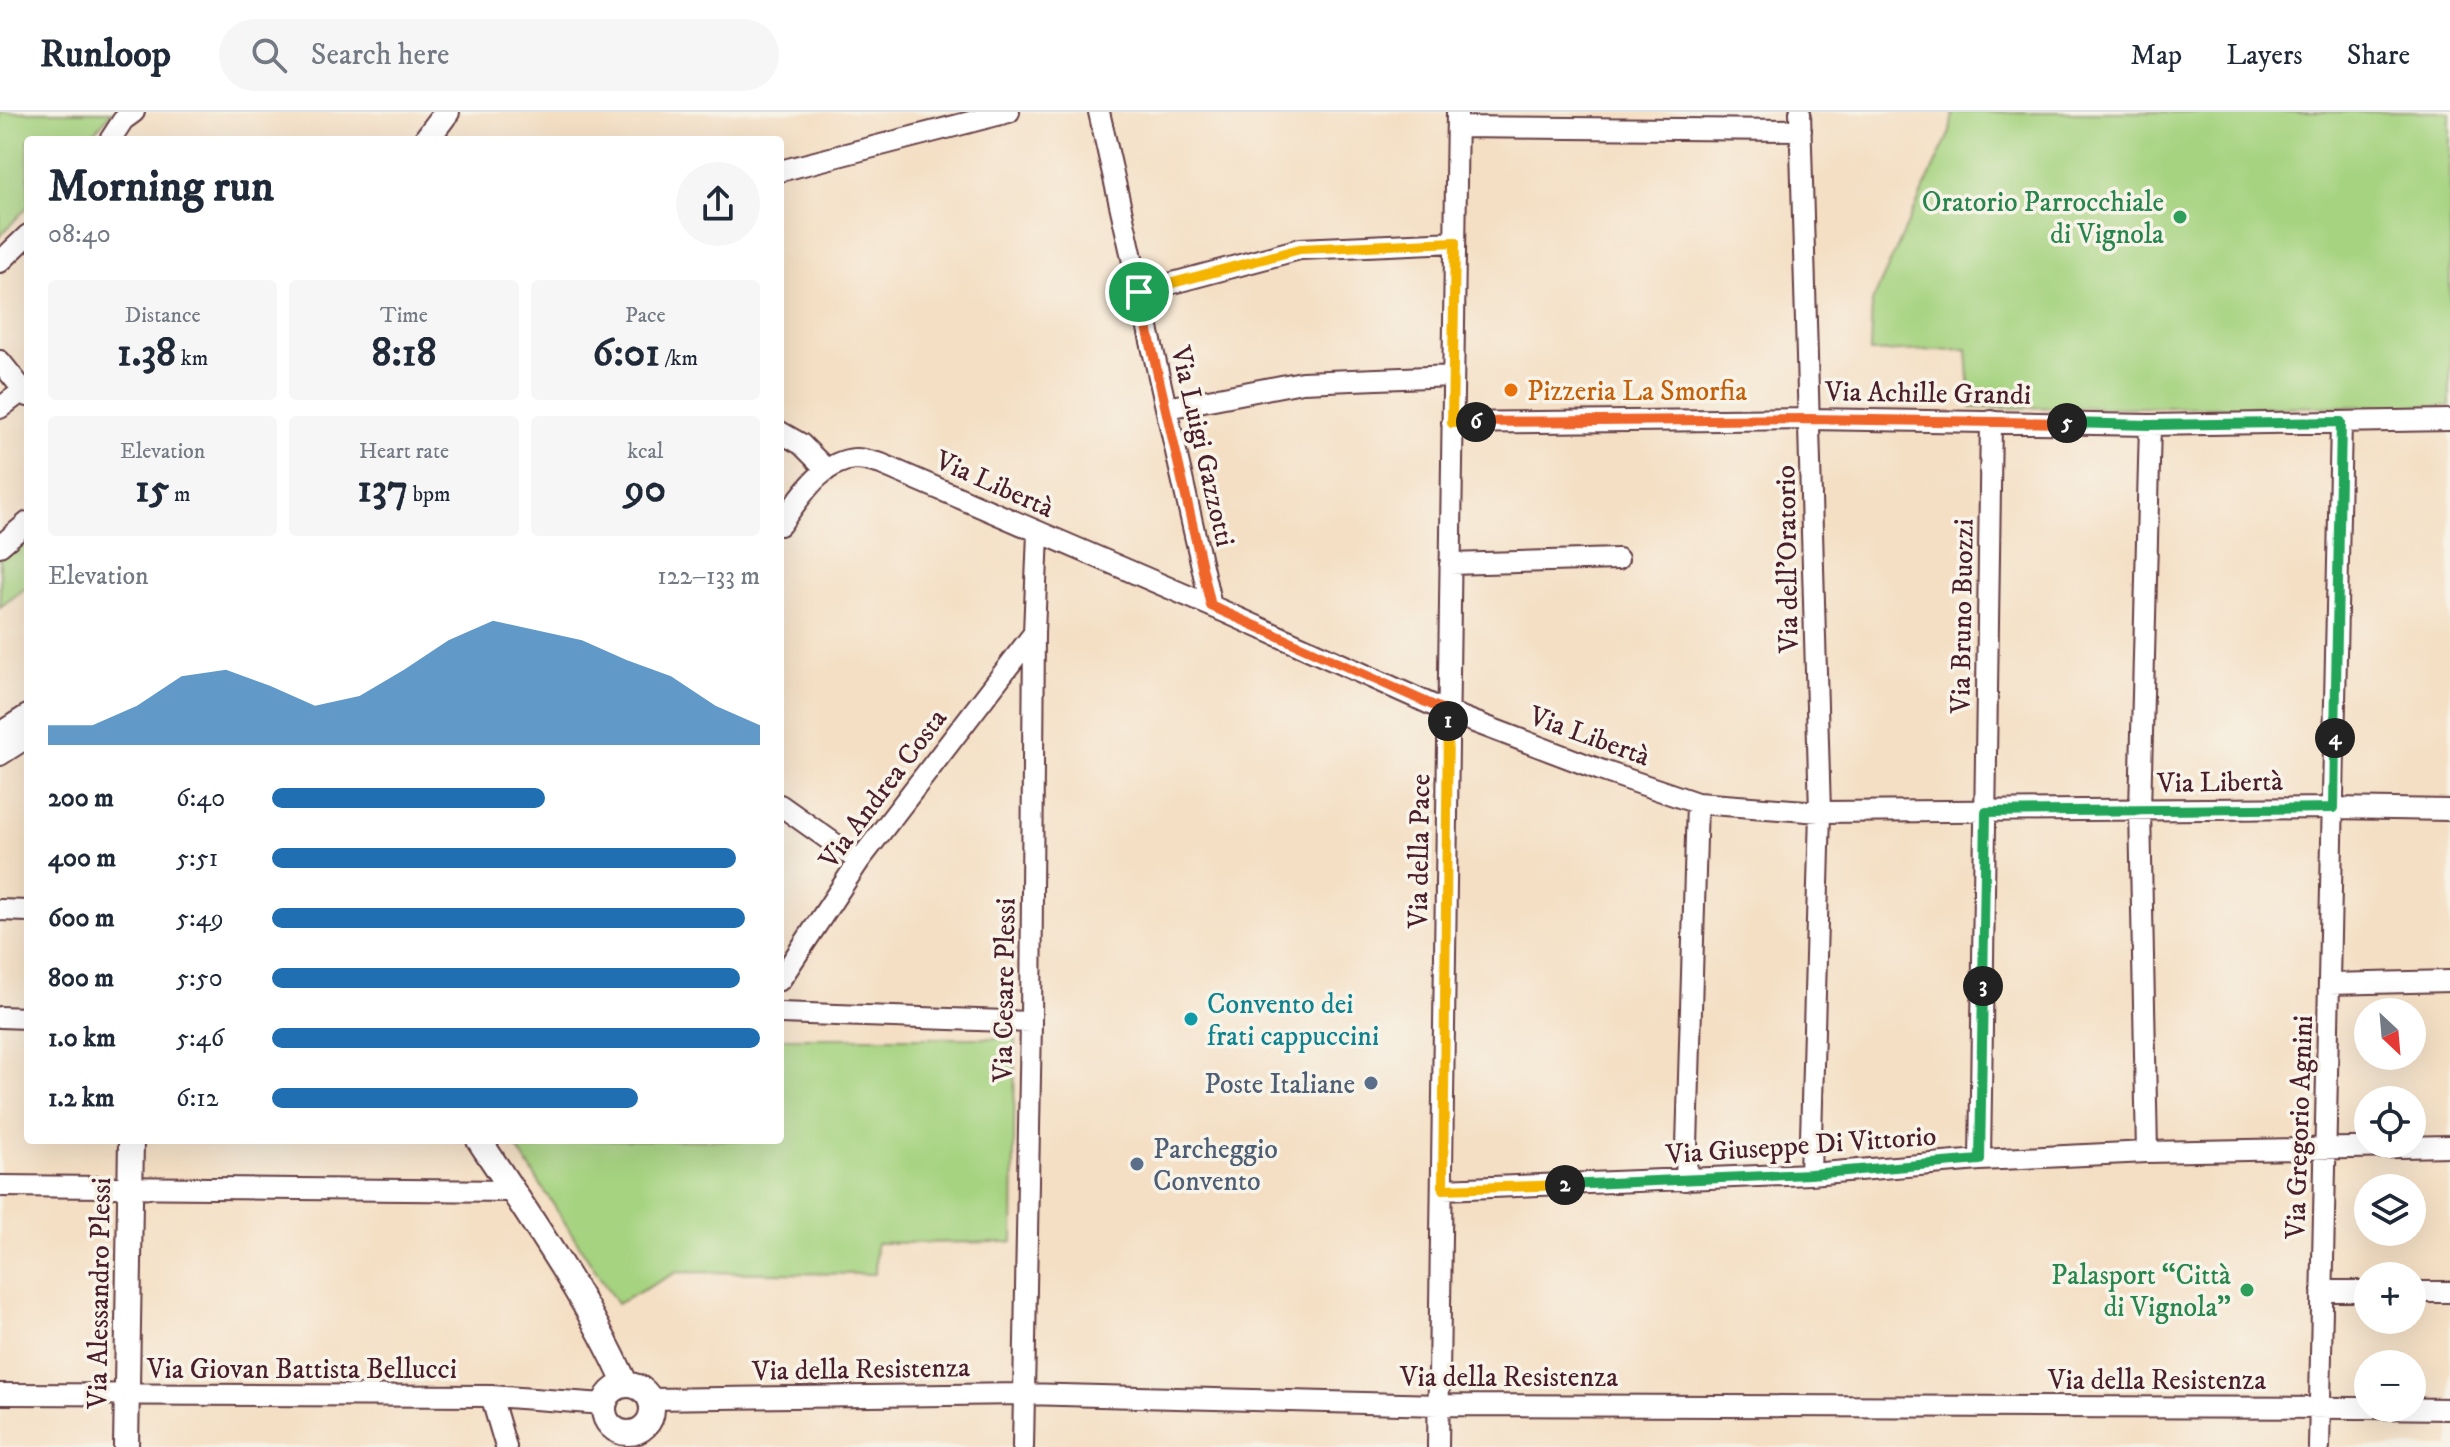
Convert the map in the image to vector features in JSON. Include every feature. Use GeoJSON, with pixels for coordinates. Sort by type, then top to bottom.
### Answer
{"type":"FeatureCollection","features":[{"type":"Feature","properties":{"kind":"main road"},"geometry":{"type":"LineString","coordinates":[[429,136],[447,112]]}},
{"type":"Feature","properties":{"kind":"main road"},"geometry":{"type":"LineString","coordinates":[[0,735],[24,720]]}},
{"type":"Feature","properties":{"kind":"main road","name":"Via Alessandro Plessi"},"geometry":{"type":"LineString","coordinates":[[126,1447],[131,1144]]}},
{"type":"Feature","properties":{"kind":"main road"},"geometry":{"type":"LineString","coordinates":[[482,1144],[587,1308],[626,1385]]}},
{"type":"Feature","properties":{"kind":"main road"},"geometry":{"type":"LineString","coordinates":[[626,1385],[640,1388],[650,1399],[649,1438],[614,1430],[605,1418],[604,1404],[612,1391],[626,1385]]}},
{"type":"Feature","properties":{"kind":"street"},"geometry":{"type":"LineString","coordinates":[[113,136],[123,120],[134,112]]}},
{"type":"Feature","properties":{"kind":"street"},"geometry":{"type":"LineString","coordinates":[[784,170],[1009,112]]}},
{"type":"Feature","properties":{"kind":"street","name":"Via Luigi Gazzotti"},"geometry":{"type":"LineString","coordinates":[[1099,112],[1211,606]]}},
{"type":"Feature","properties":{"kind":"street"},"geometry":{"type":"LineString","coordinates":[[1457,119],[1801,121]]}},
{"type":"Feature","properties":{"kind":"street","name":"Via della Pace"},"geometry":{"type":"LineString","coordinates":[[1438,1447],[1457,119]]}},
{"type":"Feature","properties":{"kind":"street","name":"Via dell'Oratorio"},"geometry":{"type":"LineString","coordinates":[[1801,121],[1820,812],[1810,1174]]}},
{"type":"Feature","properties":{"kind":"street"},"geometry":{"type":"LineString","coordinates":[[0,262],[24,239]]}},
{"type":"Feature","properties":{"kind":"street"},"geometry":{"type":"LineString","coordinates":[[1139,292],[1300,249],[1455,242]]}},
{"type":"Feature","properties":{"kind":"street"},"geometry":{"type":"LineString","coordinates":[[0,361],[24,391]]}},
{"type":"Feature","properties":{"kind":"street"},"geometry":{"type":"LineString","coordinates":[[1167,408],[1302,382],[1453,376]]}},
{"type":"Feature","properties":{"kind":"street"},"geometry":{"type":"LineString","coordinates":[[0,408],[24,394]]}},
{"type":"Feature","properties":{"kind":"street","name":"Via Achille Grandi"},"geometry":{"type":"LineString","coordinates":[[1452,423],[1810,419],[2150,425],[2450,420]]}},
{"type":"Feature","properties":{"kind":"street","name":"Via Bruno Buozzi"},"geometry":{"type":"LineString","coordinates":[[1980,1160],[1991,421]]}},
{"type":"Feature","properties":{"kind":"street","name":"Via Gregorio Agnini"},"geometry":{"type":"LineString","coordinates":[[2319,1447],[2341,422]]}},
{"type":"Feature","properties":{"kind":"street"},"geometry":{"type":"LineString","coordinates":[[2147,1152],[2140,810],[2150,425]]}},
{"type":"Feature","properties":{"kind":"street"},"geometry":{"type":"LineString","coordinates":[[784,434],[801,444],[827,470],[803,494],[784,520]]}},
{"type":"Feature","properties":{"kind":"street","name":"Via Libertà"},"geometry":{"type":"LineString","coordinates":[[827,470],[855,459],[881,464],[1448,712],[1697,803],[1820,812],[2450,810]]}},
{"type":"Feature","properties":{"kind":"street"},"geometry":{"type":"LineString","coordinates":[[0,546],[24,525]]}},
{"type":"Feature","properties":{"kind":"street","name":"Via Cesare Plessi"},"geometry":{"type":"LineString","coordinates":[[1023,1447],[1038,533]]}},
{"type":"Feature","properties":{"kind":"street"},"geometry":{"type":"LineString","coordinates":[[1450,564],[1618,559]]}},
{"type":"Feature","properties":{"kind":"street","name":"Via Andrea Costa"},"geometry":{"type":"LineString","coordinates":[[784,974],[859,861],[1034,633]]}},
{"type":"Feature","properties":{"kind":"street"},"geometry":{"type":"LineString","coordinates":[[0,755],[24,740]]}},
{"type":"Feature","properties":{"kind":"street"},"geometry":{"type":"LineString","coordinates":[[1686,1180],[1697,803]]}},
{"type":"Feature","properties":{"kind":"street"},"geometry":{"type":"LineString","coordinates":[[784,808],[859,861]]}},
{"type":"Feature","properties":{"kind":"street"},"geometry":{"type":"LineString","coordinates":[[0,910],[24,911]]}},
{"type":"Feature","properties":{"kind":"street"},"geometry":{"type":"LineString","coordinates":[[2330,984],[2450,981]]}},
{"type":"Feature","properties":{"kind":"street"},"geometry":{"type":"LineString","coordinates":[[784,1013],[1031,1022]]}},
{"type":"Feature","properties":{"kind":"street"},"geometry":{"type":"LineString","coordinates":[[0,1017],[24,1018]]}},
{"type":"Feature","properties":{"kind":"street","name":"Via Giuseppe Di Vittorio"},"geometry":{"type":"LineString","coordinates":[[1443,1189],[1810,1174],[1980,1160],[2147,1152],[2450,1146]]}},
{"type":"Feature","properties":{"kind":"street"},"geometry":{"type":"LineString","coordinates":[[0,1186],[512,1191]]}},
{"type":"Feature","properties":{"kind":"street"},"geometry":{"type":"LineString","coordinates":[[2322,1291],[2354,1291]]}},
{"type":"Feature","properties":{"kind":"street"},"geometry":{"type":"LineString","coordinates":[[2426,1292],[2450,1292]]}},
{"type":"Feature","properties":{"kind":"street","name":"Via Giovan Battista Bellucci"},"geometry":{"type":"LineString","coordinates":[[0,1394],[491,1396],[604,1404]]}},
{"type":"Feature","properties":{"kind":"street","name":"Via della Resistenza"},"geometry":{"type":"LineString","coordinates":[[650,1399],[1024,1394],[1439,1405],[2354,1408]]}},
{"type":"Feature","properties":{"kind":"street"},"geometry":{"type":"LineString","coordinates":[[491,1396],[506,1447]]}},
{"type":"Feature","properties":{"kind":"street","name":"Via della Resistenza"},"geometry":{"type":"LineString","coordinates":[[2426,1409],[2450,1409]]}},
{"type":"Feature","properties":{"kind":"green space"},"geometry":{"type":"Polygon","coordinates":[[[0,112],[112,112],[91,136],[24,136],[24,210],[0,236],[0,112]]]}},
{"type":"Feature","properties":{"kind":"green space","name":"Oratorio Parrocchiale di Vignola"},"geometry":{"type":"Polygon","coordinates":[[[1953,112],[2450,112],[2450,406],[1971,408],[1967,349],[1870,352],[1872,302],[1950,132],[1953,112]]]}},
{"type":"Feature","properties":{"kind":"green space"},"geometry":{"type":"Polygon","coordinates":[[[24,534],[24,589],[0,607],[0,553],[24,534]]]}},
{"type":"Feature","properties":{"kind":"green space"},"geometry":{"type":"Polygon","coordinates":[[[784,1038],[1015,1038],[1013,1242],[876,1243],[875,1274],[677,1272],[617,1304],[515,1144],[784,1144],[784,1038]]]}},
{"type":"Feature","properties":{"kind":"place","name":"Oratorio Parrocchiale di Vignola"},"geometry":{"type":"Point","coordinates":[2180,217]}},
{"type":"Feature","properties":{"kind":"place","name":"Pizzeria La Smorfia"},"geometry":{"type":"Point","coordinates":[1511,390]}},
{"type":"Feature","properties":{"kind":"place","name":"Convento dei frati cappuccini"},"geometry":{"type":"Point","coordinates":[1191,1019]}},
{"type":"Feature","properties":{"kind":"place","name":"Poste Italiane"},"geometry":{"type":"Point","coordinates":[1371,1083]}},
{"type":"Feature","properties":{"kind":"place","name":"Parcheggio Convento"},"geometry":{"type":"Point","coordinates":[1137,1164]}},
{"type":"Feature","properties":{"kind":"place","name":"Palasport “Città di Vignola”"},"geometry":{"type":"Point","coordinates":[2247,1290]}},
{"type":"Feature","properties":{"kind":"route"},"geometry":{"type":"LineString","coordinates":[[1455,242],[1452,423],[1810,419],[2150,425],[2341,422],[2334,808],[1986,812],[1980,1160],[1810,1174],[1443,1189],[1448,712],[1211,606],[1139,292],[1300,249],[1455,242]]}}]}
